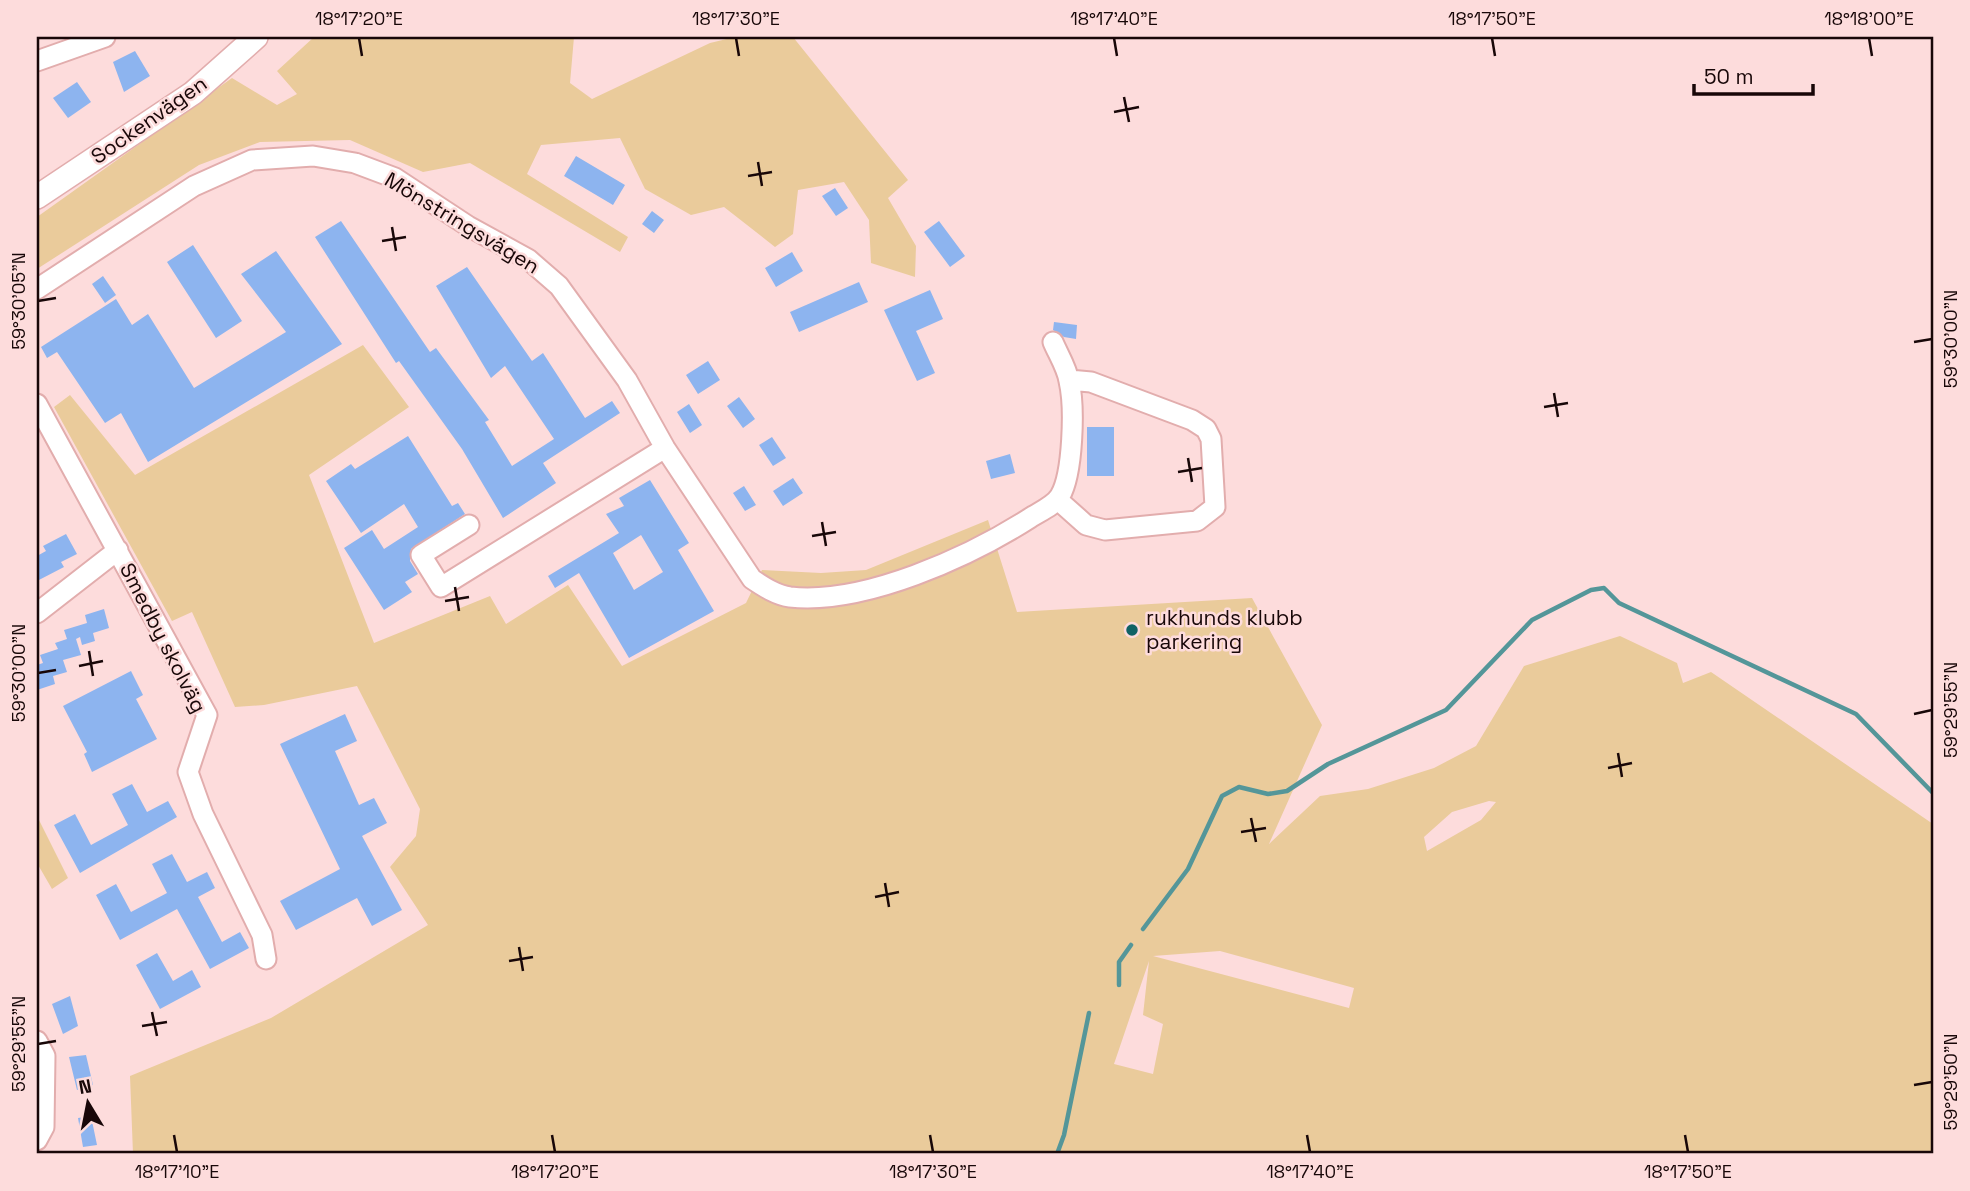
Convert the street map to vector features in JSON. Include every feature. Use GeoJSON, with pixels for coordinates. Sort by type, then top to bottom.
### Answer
{"type":"FeatureCollection","features":[{"type":"Feature","properties":{"kind":"street"},"geometry":{"type":"LineString","coordinates":[[37,61],[105,37]]}},
{"type":"Feature","properties":{"kind":"street","name":"Sockenvägen"},"geometry":{"type":"LineString","coordinates":[[37,197],[192,93],[256,37]]}},
{"type":"Feature","properties":{"kind":"street","name":"Mönstringsvägen"},"geometry":{"type":"LineString","coordinates":[[37,289],[194,186],[253,160],[313,156],[355,163],[396,178],[468,226],[528,259],[559,286],[627,380],[665,448],[752,579],[772,592],[789,597],[821,597],[880,587],[912,576],[1003,535],[1058,500]]}},
{"type":"Feature","properties":{"kind":"street"},"geometry":{"type":"LineString","coordinates":[[1053,342],[1069,380],[1072,408],[1067,482],[1058,500],[1086,526],[1105,530],[1197,521],[1215,507],[1211,439],[1206,429],[1192,420],[1091,382],[1069,380]]}},
{"type":"Feature","properties":{"kind":"street","name":"Smedby skolväg"},"geometry":{"type":"LineString","coordinates":[[39,410],[207,715],[188,772],[203,814],[256,921],[266,959]]}},
{"type":"Feature","properties":{"kind":"street"},"geometry":{"type":"LineString","coordinates":[[469,525],[421,555],[441,587],[665,448]]}},
{"type":"Feature","properties":{"kind":"street"},"geometry":{"type":"LineString","coordinates":[[37,613],[118,550]]}},
{"type":"Feature","properties":{"kind":"street"},"geometry":{"type":"LineString","coordinates":[[37,1041],[45,1056],[44,1127],[37,1140]]}},
{"type":"Feature","properties":{"kind":"shaded area"},"geometry":{"type":"Polygon","coordinates":[[[314,37],[574,37],[570,83],[592,99],[710,43],[735,37],[793,37],[908,180],[888,198],[916,246],[915,277],[871,263],[869,220],[844,182],[798,190],[793,234],[775,247],[724,207],[691,215],[645,189],[620,138],[541,145],[527,174],[628,237],[620,252],[470,163],[423,172],[350,140],[260,142],[199,165],[37,269],[37,217],[232,78],[277,105],[297,94],[277,71],[314,37]]]}},
{"type":"Feature","properties":{"kind":"shaded area"},"geometry":{"type":"Polygon","coordinates":[[[363,345],[409,407],[309,475],[374,643],[490,596],[506,624],[568,585],[622,666],[746,603],[762,570],[821,573],[866,570],[988,520],[1017,612],[1252,598],[1322,725],[1269,844],[1320,796],[1368,789],[1434,768],[1476,746],[1524,666],[1620,636],[1677,663],[1683,683],[1711,672],[1933,824],[1933,1154],[133,1154],[130,1076],[271,1018],[428,925],[390,867],[416,836],[420,809],[357,686],[264,705],[235,707],[192,612],[172,621],[54,407],[70,395],[135,475],[363,345]],[[1489,801],[1452,812],[1424,837],[1427,851],[1481,820],[1496,802],[1489,801]],[[1220,951],[1153,956],[1349,1008],[1354,988],[1220,951]],[[1149,961],[1114,1064],[1153,1074],[1163,1024],[1143,1015],[1149,961]]]}},
{"type":"Feature","properties":{"kind":"shaded area"},"geometry":{"type":"Polygon","coordinates":[[[37,816],[68,878],[52,889],[37,863],[37,816]]]}},
{"type":"Feature","properties":{"kind":"building"},"geometry":{"type":"Polygon","coordinates":[[[135,51],[150,76],[124,92],[113,62],[135,51]]]}},
{"type":"Feature","properties":{"kind":"building"},"geometry":{"type":"Polygon","coordinates":[[[77,82],[91,102],[68,118],[53,98],[77,82]]]}},
{"type":"Feature","properties":{"kind":"building"},"geometry":{"type":"Polygon","coordinates":[[[576,156],[625,185],[613,205],[564,176],[576,156]]]}},
{"type":"Feature","properties":{"kind":"building"},"geometry":{"type":"Polygon","coordinates":[[[835,188],[848,208],[836,216],[822,196],[835,188]]]}},
{"type":"Feature","properties":{"kind":"building"},"geometry":{"type":"Polygon","coordinates":[[[652,211],[664,220],[654,233],[642,224],[652,211]]]}},
{"type":"Feature","properties":{"kind":"building"},"geometry":{"type":"Polygon","coordinates":[[[341,221],[430,352],[436,348],[489,420],[485,422],[512,466],[554,439],[505,366],[491,378],[436,286],[467,267],[532,361],[543,353],[585,418],[612,401],[620,413],[543,463],[556,483],[503,518],[462,449],[399,361],[396,363],[315,237],[341,221]]]}},
{"type":"Feature","properties":{"kind":"building"},"geometry":{"type":"Polygon","coordinates":[[[939,221],[965,256],[950,267],[924,232],[939,221]]]}},
{"type":"Feature","properties":{"kind":"building"},"geometry":{"type":"Polygon","coordinates":[[[193,245],[242,321],[216,338],[167,262],[193,245]]]}},
{"type":"Feature","properties":{"kind":"building"},"geometry":{"type":"Polygon","coordinates":[[[276,251],[342,344],[148,462],[121,413],[105,423],[57,352],[47,358],[41,347],[116,299],[132,325],[148,314],[194,388],[286,332],[241,274],[276,251]]]}},
{"type":"Feature","properties":{"kind":"building"},"geometry":{"type":"Polygon","coordinates":[[[792,252],[803,271],[776,287],[765,268],[792,252]]]}},
{"type":"Feature","properties":{"kind":"building"},"geometry":{"type":"Polygon","coordinates":[[[103,276],[116,295],[105,303],[92,284],[103,276]]]}},
{"type":"Feature","properties":{"kind":"building"},"geometry":{"type":"Polygon","coordinates":[[[859,282],[868,302],[799,332],[790,312],[859,282]]]}},
{"type":"Feature","properties":{"kind":"building"},"geometry":{"type":"Polygon","coordinates":[[[930,290],[943,319],[916,331],[935,373],[917,381],[884,310],[930,290]]]}},
{"type":"Feature","properties":{"kind":"building"},"geometry":{"type":"Polygon","coordinates":[[[1054,322],[1077,325],[1076,339],[1064,337],[1053,330],[1054,322]]]}},
{"type":"Feature","properties":{"kind":"building"},"geometry":{"type":"Polygon","coordinates":[[[708,361],[720,380],[698,394],[686,375],[708,361]]]}},
{"type":"Feature","properties":{"kind":"building"},"geometry":{"type":"Polygon","coordinates":[[[739,397],[755,419],[743,428],[727,406],[739,397]]]}},
{"type":"Feature","properties":{"kind":"building"},"geometry":{"type":"Polygon","coordinates":[[[689,404],[702,425],[690,433],[677,412],[689,404]]]}},
{"type":"Feature","properties":{"kind":"building"},"geometry":{"type":"Polygon","coordinates":[[[1087,427],[1114,427],[1114,476],[1087,476],[1087,427]]]}},
{"type":"Feature","properties":{"kind":"building"},"geometry":{"type":"Polygon","coordinates":[[[408,436],[452,506],[458,503],[465,514],[411,549],[410,561],[418,574],[405,582],[412,592],[384,610],[344,548],[372,530],[384,549],[418,527],[404,504],[361,533],[326,481],[351,464],[355,469],[408,436]]]}},
{"type":"Feature","properties":{"kind":"building"},"geometry":{"type":"Polygon","coordinates":[[[772,437],[786,458],[773,466],[759,445],[772,437]]]}},
{"type":"Feature","properties":{"kind":"building"},"geometry":{"type":"Polygon","coordinates":[[[1010,454],[1015,473],[991,479],[986,461],[1010,454]]]}},
{"type":"Feature","properties":{"kind":"building"},"geometry":{"type":"Polygon","coordinates":[[[793,478],[803,493],[783,506],[773,491],[793,478]]]}},
{"type":"Feature","properties":{"kind":"building"},"geometry":{"type":"Polygon","coordinates":[[[650,480],[689,543],[678,550],[714,611],[629,658],[579,573],[555,588],[548,576],[619,533],[606,514],[624,506],[619,498],[650,480]],[[641,535],[613,553],[634,590],[663,572],[641,535]]]}},
{"type":"Feature","properties":{"kind":"building"},"geometry":{"type":"Polygon","coordinates":[[[744,486],[756,505],[745,511],[733,493],[744,486]]]}},
{"type":"Feature","properties":{"kind":"building"},"geometry":{"type":"Polygon","coordinates":[[[66,534],[77,554],[61,562],[64,567],[37,581],[37,556],[46,551],[43,546],[66,534]]]}},
{"type":"Feature","properties":{"kind":"building"},"geometry":{"type":"Polygon","coordinates":[[[104,609],[109,628],[93,633],[95,641],[82,645],[80,637],[76,639],[81,655],[63,660],[67,672],[53,676],[55,684],[37,690],[37,665],[43,663],[40,655],[58,649],[55,643],[67,639],[64,630],[87,623],[85,615],[104,609]]]}},
{"type":"Feature","properties":{"kind":"building"},"geometry":{"type":"Polygon","coordinates":[[[131,671],[143,695],[136,699],[157,739],[92,772],[84,754],[87,752],[63,706],[131,671]]]}},
{"type":"Feature","properties":{"kind":"building"},"geometry":{"type":"Polygon","coordinates":[[[345,714],[357,741],[335,751],[359,805],[374,798],[387,823],[362,836],[402,910],[372,926],[357,898],[296,930],[280,901],[340,869],[280,744],[345,714]]]}},
{"type":"Feature","properties":{"kind":"building"},"geometry":{"type":"Polygon","coordinates":[[[132,784],[147,812],[168,801],[177,817],[80,873],[54,825],[75,814],[91,845],[128,825],[112,794],[132,784]]]}},
{"type":"Feature","properties":{"kind":"building"},"geometry":{"type":"Polygon","coordinates":[[[172,854],[187,882],[207,872],[215,888],[198,897],[222,942],[240,932],[249,948],[210,969],[177,909],[120,940],[96,895],[116,884],[131,912],[167,893],[152,864],[172,854]]]}},
{"type":"Feature","properties":{"kind":"building"},"geometry":{"type":"Polygon","coordinates":[[[157,953],[173,981],[192,970],[201,987],[160,1009],[136,965],[157,953]]]}},
{"type":"Feature","properties":{"kind":"building"},"geometry":{"type":"Polygon","coordinates":[[[70,996],[78,1026],[63,1034],[52,1004],[70,996]]]}},
{"type":"Feature","properties":{"kind":"building"},"geometry":{"type":"Polygon","coordinates":[[[86,1055],[93,1085],[77,1090],[69,1057],[86,1055]]]}},
{"type":"Feature","properties":{"kind":"building"},"geometry":{"type":"Polygon","coordinates":[[[91,1116],[97,1145],[83,1147],[78,1118],[91,1116]]]}},
{"type":"Feature","properties":{"kind":"waterway"},"geometry":{"type":"LineString","coordinates":[[1143,929],[1188,869],[1222,796],[1239,787],[1268,794],[1287,791],[1328,764],[1446,710],[1532,620],[1591,590],[1604,588],[1619,603],[1856,714],[1933,793]]}},
{"type":"Feature","properties":{"kind":"waterway"},"geometry":{"type":"LineString","coordinates":[[1119,985],[1119,962],[1131,945]]}},
{"type":"Feature","properties":{"kind":"waterway"},"geometry":{"type":"LineString","coordinates":[[1057,1154],[1064,1135],[1089,1013]]}},
{"type":"Feature","properties":{"kind":"place","name":"rukhunds klubb parkering"},"geometry":{"type":"Point","coordinates":[1132,630]}}]}
